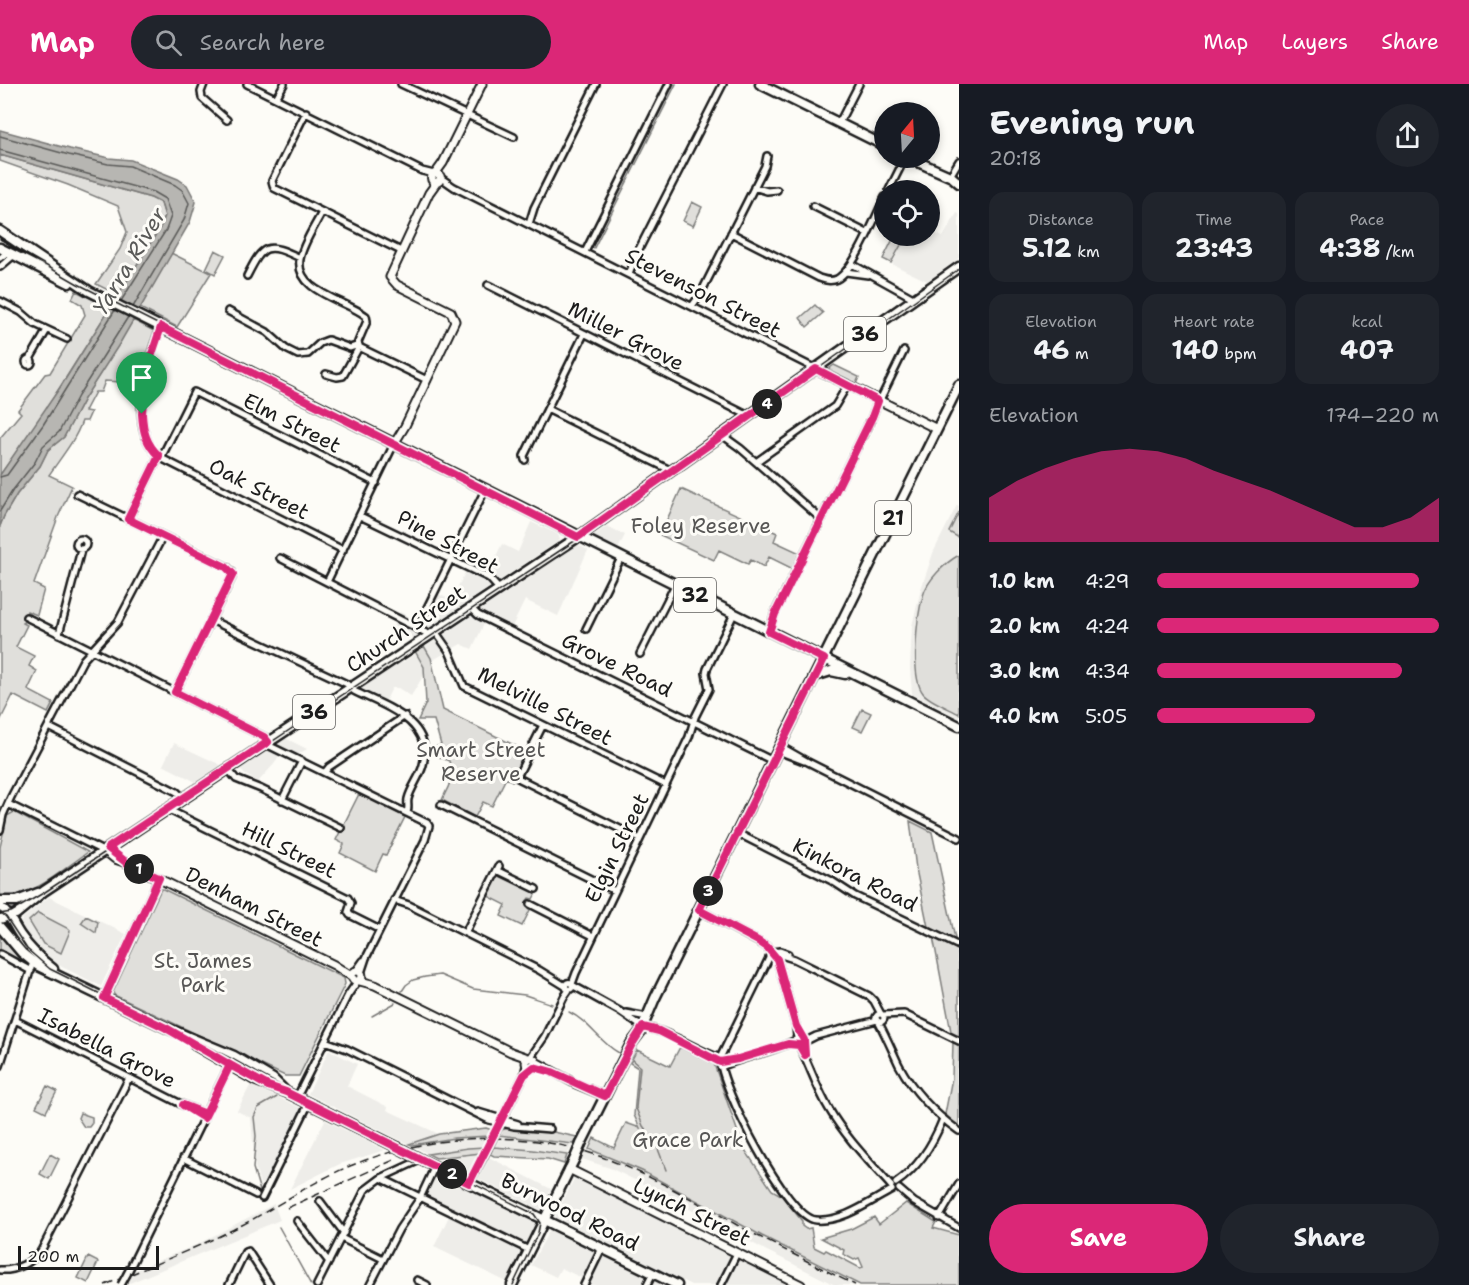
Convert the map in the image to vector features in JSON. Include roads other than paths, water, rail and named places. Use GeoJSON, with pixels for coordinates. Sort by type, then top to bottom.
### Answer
{"type":"FeatureCollection","features":[{"type":"Feature","properties":{"kind":"main road"},"geometry":{"type":"LineString","coordinates":[[765,85],[874,140]]}},
{"type":"Feature","properties":{"kind":"main road"},"geometry":{"type":"LineString","coordinates":[[931,168],[955,178]]}},
{"type":"Feature","properties":{"kind":"main road","name":"32"},"geometry":{"type":"LineString","coordinates":[[0,231],[89,291]]}},
{"type":"Feature","properties":{"kind":"main road"},"geometry":{"type":"LineString","coordinates":[[8,252],[23,245]]}},
{"type":"Feature","properties":{"kind":"main road","name":"32"},"geometry":{"type":"LineString","coordinates":[[8,252],[959,726]]}},
{"type":"Feature","properties":{"kind":"main road","name":"36"},"geometry":{"type":"LineString","coordinates":[[578,537],[959,267]]}},
{"type":"Feature","properties":{"kind":"main road","name":"21"},"geometry":{"type":"LineString","coordinates":[[512,1285],[959,385]]}},
{"type":"Feature","properties":{"kind":"main road","name":"Church Street"},"geometry":{"type":"LineString","coordinates":[[0,920],[10,918],[44,891],[105,850],[578,537]]}},
{"type":"Feature","properties":{"kind":"main road"},"geometry":{"type":"LineString","coordinates":[[815,676],[831,671],[863,678]]}},
{"type":"Feature","properties":{"kind":"main road","name":"Church Street"},"geometry":{"type":"LineString","coordinates":[[0,901],[19,900],[44,891]]}},
{"type":"Feature","properties":{"kind":"main road","name":"Burwood Road"},"geometry":{"type":"LineString","coordinates":[[0,908],[10,918],[33,963]]}},
{"type":"Feature","properties":{"kind":"main road","name":"Burwood Road"},"geometry":{"type":"LineString","coordinates":[[0,927],[33,963],[166,1028],[234,1056],[273,1079],[286,1092]]}},
{"type":"Feature","properties":{"kind":"main road","name":"Burwood Road"},"geometry":{"type":"LineString","coordinates":[[166,1028],[268,1086],[297,1097],[676,1285]]}},
{"type":"Feature","properties":{"kind":"street"},"geometry":{"type":"LineString","coordinates":[[204,84],[201,92],[202,98],[227,120]]}},
{"type":"Feature","properties":{"kind":"street","name":"Stevenson Street"},"geometry":{"type":"LineString","coordinates":[[247,84],[937,429]]}},
{"type":"Feature","properties":{"kind":"street"},"geometry":{"type":"LineString","coordinates":[[276,98],[284,84]]}},
{"type":"Feature","properties":{"kind":"street"},"geometry":{"type":"LineString","coordinates":[[401,84],[514,137]]}},
{"type":"Feature","properties":{"kind":"street"},"geometry":{"type":"LineString","coordinates":[[327,582],[454,324],[454,316],[448,311],[391,280],[391,271],[482,84]]}},
{"type":"Feature","properties":{"kind":"street"},"geometry":{"type":"LineString","coordinates":[[527,223],[596,84]]}},
{"type":"Feature","properties":{"kind":"street"},"geometry":{"type":"LineString","coordinates":[[585,252],[669,84]]}},
{"type":"Feature","properties":{"kind":"street"},"geometry":{"type":"LineString","coordinates":[[839,123],[859,84]]}},
{"type":"Feature","properties":{"kind":"street"},"geometry":{"type":"LineString","coordinates":[[627,274],[722,85]]}},
{"type":"Feature","properties":{"kind":"street"},"geometry":{"type":"LineString","coordinates":[[306,112],[272,185],[401,251]]}},
{"type":"Feature","properties":{"kind":"street"},"geometry":{"type":"LineString","coordinates":[[694,307],[765,165],[767,156]]}},
{"type":"Feature","properties":{"kind":"street"},"geometry":{"type":"LineString","coordinates":[[955,178],[959,161]]}},
{"type":"Feature","properties":{"kind":"street"},"geometry":{"type":"LineString","coordinates":[[754,186],[777,190]]}},
{"type":"Feature","properties":{"kind":"street"},"geometry":{"type":"LineString","coordinates":[[813,206],[867,233]]}},
{"type":"Feature","properties":{"kind":"street"},"geometry":{"type":"LineString","coordinates":[[322,212],[300,258],[302,275],[310,285],[366,316],[368,321],[359,340],[359,346],[343,376],[326,374]]}},
{"type":"Feature","properties":{"kind":"street"},"geometry":{"type":"LineString","coordinates":[[731,233],[823,280],[835,280],[852,264],[874,219]]}},
{"type":"Feature","properties":{"kind":"street"},"geometry":{"type":"LineString","coordinates":[[247,276],[257,256],[264,250],[277,249],[300,258]]}},
{"type":"Feature","properties":{"kind":"street"},"geometry":{"type":"LineString","coordinates":[[0,258],[8,252]]}},
{"type":"Feature","properties":{"kind":"street"},"geometry":{"type":"LineString","coordinates":[[0,267],[8,252]]}},
{"type":"Feature","properties":{"kind":"street"},"geometry":{"type":"LineString","coordinates":[[852,264],[915,299]]}},
{"type":"Feature","properties":{"kind":"street"},"geometry":{"type":"LineString","coordinates":[[846,272],[874,277]]}},
{"type":"Feature","properties":{"kind":"street","name":"Miller Grove"},"geometry":{"type":"LineString","coordinates":[[488,285],[749,416]]}},
{"type":"Feature","properties":{"kind":"street"},"geometry":{"type":"LineString","coordinates":[[0,301],[20,311],[34,323],[67,339]]}},
{"type":"Feature","properties":{"kind":"street"},"geometry":{"type":"LineString","coordinates":[[228,311],[267,332],[286,349],[298,355],[308,354],[320,343],[328,340],[350,348],[359,346],[427,380]]}},
{"type":"Feature","properties":{"kind":"street"},"geometry":{"type":"LineString","coordinates":[[128,519],[160,457],[146,439],[142,414],[145,375],[158,325]]}},
{"type":"Feature","properties":{"kind":"street"},"geometry":{"type":"LineString","coordinates":[[30,359],[47,330]]}},
{"type":"Feature","properties":{"kind":"street"},"geometry":{"type":"LineString","coordinates":[[525,460],[524,456],[584,334]]}},
{"type":"Feature","properties":{"kind":"street"},"geometry":{"type":"LineString","coordinates":[[767,631],[904,351]]}},
{"type":"Feature","properties":{"kind":"street"},"geometry":{"type":"LineString","coordinates":[[756,462],[835,406],[847,386]]}},
{"type":"Feature","properties":{"kind":"street","name":"Elm Street"},"geometry":{"type":"LineString","coordinates":[[160,457],[194,392],[376,483]]}},
{"type":"Feature","properties":{"kind":"street"},"geometry":{"type":"LineString","coordinates":[[547,409],[672,471]]}},
{"type":"Feature","properties":{"kind":"street"},"geometry":{"type":"LineString","coordinates":[[724,434],[822,518]]}},
{"type":"Feature","properties":{"kind":"street","name":"Oak Street"},"geometry":{"type":"LineString","coordinates":[[160,457],[343,550]]}},
{"type":"Feature","properties":{"kind":"street"},"geometry":{"type":"LineString","coordinates":[[417,628],[485,490]]}},
{"type":"Feature","properties":{"kind":"street"},"geometry":{"type":"LineString","coordinates":[[77,494],[230,569],[232,577],[175,692]]}},
{"type":"Feature","properties":{"kind":"street","name":"Pine Street"},"geometry":{"type":"LineString","coordinates":[[360,514],[492,580],[499,589]]}},
{"type":"Feature","properties":{"kind":"street"},"geometry":{"type":"LineString","coordinates":[[0,830],[8,804],[82,660],[118,622],[163,536]]}},
{"type":"Feature","properties":{"kind":"street"},"geometry":{"type":"LineString","coordinates":[[58,634],[81,550]]}},
{"type":"Feature","properties":{"kind":"street"},"geometry":{"type":"LineString","coordinates":[[280,558],[417,628],[433,633]]}},
{"type":"Feature","properties":{"kind":"street"},"geometry":{"type":"LineString","coordinates":[[585,629],[621,558]]}},
{"type":"Feature","properties":{"kind":"street"},"geometry":{"type":"LineString","coordinates":[[640,654],[675,585]]}},
{"type":"Feature","properties":{"kind":"street","name":"Grove Road"},"geometry":{"type":"LineString","coordinates":[[471,608],[478,615],[750,748],[808,762],[959,838]]}},
{"type":"Feature","properties":{"kind":"street","name":"Elgin Street"},"geometry":{"type":"LineString","coordinates":[[471,1184],[576,973],[696,722],[709,690],[707,669],[734,614]]}},
{"type":"Feature","properties":{"kind":"street"},"geometry":{"type":"LineString","coordinates":[[26,617],[264,737],[270,746],[429,826],[425,840],[297,1097]]}},
{"type":"Feature","properties":{"kind":"street"},"geometry":{"type":"LineString","coordinates":[[211,620],[346,684],[405,716],[419,732],[424,753],[422,768],[408,799],[407,813]]}},
{"type":"Feature","properties":{"kind":"street","name":"Melville Street"},"geometry":{"type":"LineString","coordinates":[[433,633],[449,651],[465,686],[666,785]]}},
{"type":"Feature","properties":{"kind":"street"},"geometry":{"type":"LineString","coordinates":[[325,772],[329,767],[405,716]]}},
{"type":"Feature","properties":{"kind":"street"},"geometry":{"type":"LineString","coordinates":[[543,725],[518,778],[640,839]]}},
{"type":"Feature","properties":{"kind":"street"},"geometry":{"type":"LineString","coordinates":[[49,727],[177,792],[183,798]]}},
{"type":"Feature","properties":{"kind":"street"},"geometry":{"type":"LineString","coordinates":[[282,800],[302,761]]}},
{"type":"Feature","properties":{"kind":"street"},"geometry":{"type":"LineString","coordinates":[[228,769],[236,779],[341,828]]}},
{"type":"Feature","properties":{"kind":"street","name":"Denham Street"},"geometry":{"type":"LineString","coordinates":[[8,804],[604,1098]]}},
{"type":"Feature","properties":{"kind":"street"},"geometry":{"type":"LineString","coordinates":[[441,806],[615,891]]}},
{"type":"Feature","properties":{"kind":"street","name":"Hill Street"},"geometry":{"type":"LineString","coordinates":[[167,809],[348,898],[351,903],[348,912],[350,915],[380,930]]}},
{"type":"Feature","properties":{"kind":"street","name":"Kinkora Road"},"geometry":{"type":"LineString","coordinates":[[736,833],[832,881],[855,896],[959,946]]}},
{"type":"Feature","properties":{"kind":"street"},"geometry":{"type":"LineString","coordinates":[[465,933],[498,868],[536,889]]}},
{"type":"Feature","properties":{"kind":"street"},"geometry":{"type":"LineString","coordinates":[[104,998],[159,878]]}},
{"type":"Feature","properties":{"kind":"street"},"geometry":{"type":"LineString","coordinates":[[395,898],[720,1062],[738,1059],[896,1013],[904,1014],[959,1041]]}},
{"type":"Feature","properties":{"kind":"street"},"geometry":{"type":"LineString","coordinates":[[530,904],[593,936]]}},
{"type":"Feature","properties":{"kind":"street"},"geometry":{"type":"LineString","coordinates":[[698,911],[758,941],[774,954],[805,1055],[817,1087],[837,1123],[882,1176],[907,1197],[959,1228]]}},
{"type":"Feature","properties":{"kind":"street"},"geometry":{"type":"LineString","coordinates":[[774,954],[783,952],[869,996],[875,1003],[886,1036],[906,1076],[923,1099],[959,1131]]}},
{"type":"Feature","properties":{"kind":"street"},"geometry":{"type":"LineString","coordinates":[[0,954],[33,963],[0,1066]]}},
{"type":"Feature","properties":{"kind":"street"},"geometry":{"type":"LineString","coordinates":[[774,954],[720,1062],[737,1112],[756,1148],[779,1184],[804,1215],[816,1221],[838,1216],[857,1210],[895,1187],[923,1156],[943,1119]]}},
{"type":"Feature","properties":{"kind":"street","name":"Isabella Grove"},"geometry":{"type":"LineString","coordinates":[[15,1020],[205,1116]]}},
{"type":"Feature","properties":{"kind":"street"},"geometry":{"type":"LineString","coordinates":[[326,1039],[471,1110],[501,1121],[550,1129]]}},
{"type":"Feature","properties":{"kind":"street"},"geometry":{"type":"LineString","coordinates":[[121,1285],[234,1056]]}},
{"type":"Feature","properties":{"kind":"street"},"geometry":{"type":"LineString","coordinates":[[0,1270],[15,1269],[41,1251],[129,1078]]}},
{"type":"Feature","properties":{"kind":"street"},"geometry":{"type":"LineString","coordinates":[[183,1158],[259,1197],[309,1103]]}},
{"type":"Feature","properties":{"kind":"street"},"geometry":{"type":"LineString","coordinates":[[317,1285],[365,1190],[381,1178],[420,1158]]}},
{"type":"Feature","properties":{"kind":"street"},"geometry":{"type":"LineString","coordinates":[[370,1285],[399,1229],[420,1198],[435,1166]]}},
{"type":"Feature","properties":{"kind":"street","name":"Lynch Street"},"geometry":{"type":"LineString","coordinates":[[568,1169],[801,1285]]}},
{"type":"Feature","properties":{"kind":"street"},"geometry":{"type":"LineString","coordinates":[[381,1178],[529,1250]]}},
{"type":"Feature","properties":{"kind":"street"},"geometry":{"type":"LineString","coordinates":[[939,1218],[959,1184]]}},
{"type":"Feature","properties":{"kind":"street"},"geometry":{"type":"LineString","coordinates":[[320,1201],[343,1236],[383,1259]]}},
{"type":"Feature","properties":{"kind":"street"},"geometry":{"type":"LineString","coordinates":[[297,1221],[329,1262]]}},
{"type":"Feature","properties":{"kind":"street"},"geometry":{"type":"LineString","coordinates":[[584,1285],[602,1248]]}},
{"type":"Feature","properties":{"kind":"street"},"geometry":{"type":"LineString","coordinates":[[230,1285],[245,1252],[250,1252],[270,1285]]}},
{"type":"Feature","properties":{"kind":"street"},"geometry":{"type":"LineString","coordinates":[[721,1285],[737,1253]]}},
{"type":"Feature","properties":{"kind":"street"},"geometry":{"type":"LineString","coordinates":[[647,1285],[653,1274]]}},
{"type":"Feature","properties":{"kind":"street"},"geometry":{"type":"LineString","coordinates":[[417,1280],[427,1285]]}},
{"type":"Feature","properties":{"kind":"water"},"geometry":{"type":"Polygon","coordinates":[[[0,130],[109,158],[131,160],[178,179],[187,185],[196,202],[190,222],[120,343],[84,399],[64,437],[48,450],[40,466],[17,494],[0,526],[0,475],[61,386],[160,228],[165,216],[161,203],[151,198],[0,155],[0,130]]]}},
{"type":"Feature","properties":{"kind":"waterway"},"geometry":{"type":"LineString","coordinates":[[402,991],[413,980],[440,975],[473,989],[525,995],[552,1004]]}},
{"type":"Feature","properties":{"kind":"waterway"},"geometry":{"type":"LineString","coordinates":[[372,1016],[395,1003]]}},
{"type":"Feature","properties":{"kind":"waterway"},"geometry":{"type":"LineString","coordinates":[[569,1012],[583,1021],[619,1053]]}},
{"type":"Feature","properties":{"kind":"waterway"},"geometry":{"type":"LineString","coordinates":[[632,1060],[640,1067],[636,1108],[643,1126],[655,1141],[666,1170]]}},
{"type":"Feature","properties":{"kind":"waterway"},"geometry":{"type":"LineString","coordinates":[[260,1191],[253,1168],[256,1136],[254,1117],[258,1108],[277,1097]]}},
{"type":"Feature","properties":{"kind":"waterway"},"geometry":{"type":"LineString","coordinates":[[279,1227],[311,1285]]}},
{"type":"Feature","properties":{"kind":"tram line"},"geometry":{"type":"LineString","coordinates":[[0,239],[78,284],[565,529],[578,531],[589,528]]}},
{"type":"Feature","properties":{"kind":"tram line"},"geometry":{"type":"LineString","coordinates":[[0,914],[11,912],[45,892],[579,538],[959,269]]}},
{"type":"Feature","properties":{"kind":"tram line"},"geometry":{"type":"LineString","coordinates":[[0,912],[6,917],[27,949],[50,969],[232,1059],[310,1102],[534,1214],[540,1223],[538,1233],[513,1285]]}},
{"type":"Feature","properties":{"kind":"railway"},"geometry":{"type":"LineString","coordinates":[[105,1285],[218,1237],[320,1180],[350,1166],[378,1156],[438,1142],[500,1138],[561,1145],[609,1160],[665,1185],[752,1233],[855,1285]]}},
{"type":"Feature","properties":{"kind":"railway"},"geometry":{"type":"LineString","coordinates":[[287,1208],[394,1160]]}},
{"type":"Feature","properties":{"kind":"water label","name":"Yarra River"},"geometry":{"type":"Point","coordinates":[129,261]}},
{"type":"Feature","properties":{"kind":"park label","name":"Foley Reserve"},"geometry":{"type":"Point","coordinates":[701,526]}},
{"type":"Feature","properties":{"kind":"park label","name":"Smart Street Reserve"},"geometry":{"type":"Point","coordinates":[481,762]}},
{"type":"Feature","properties":{"kind":"park label","name":"St. James Park"},"geometry":{"type":"Point","coordinates":[203,973]}},
{"type":"Feature","properties":{"kind":"park label","name":"Grace Park"},"geometry":{"type":"Point","coordinates":[688,1140]}}]}
